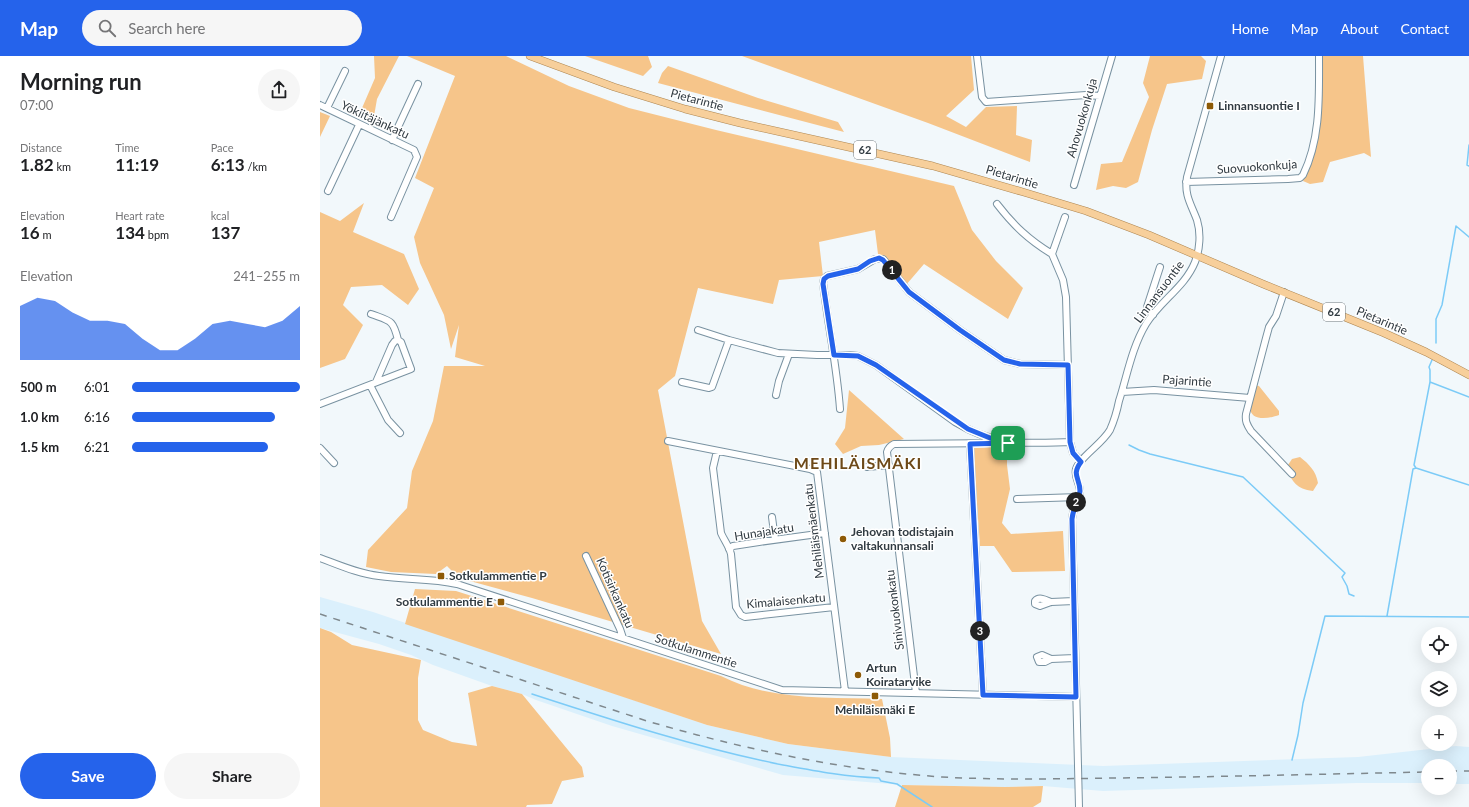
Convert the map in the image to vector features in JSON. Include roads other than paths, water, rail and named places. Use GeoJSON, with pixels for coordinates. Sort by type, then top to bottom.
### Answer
{"type":"FeatureCollection","features":[{"type":"Feature","properties":{"kind":"main road","name":"Pietarintie"},"geometry":{"type":"LineString","coordinates":[[530,56],[614,87],[685,109],[740,123],[933,166],[1024,192],[1118,222],[1384,333],[1426,352],[1469,375]]}},
{"type":"Feature","properties":{"kind":"street"},"geometry":{"type":"LineString","coordinates":[[977,56],[982,97],[984,100],[990,102],[1086,95],[1100,96]]}},
{"type":"Feature","properties":{"kind":"street","name":"Ahovuokonkuja"},"geometry":{"type":"LineString","coordinates":[[1074,185],[1112,56]]}},
{"type":"Feature","properties":{"kind":"street","name":"Linnansuontie"},"geometry":{"type":"LineString","coordinates":[[1081,462],[1100,443],[1110,430],[1138,341],[1147,323],[1182,283],[1189,273],[1197,255],[1199,230],[1187,195],[1186,182],[1222,56]]}},
{"type":"Feature","properties":{"kind":"street","name":"Suovuokonkuja"},"geometry":{"type":"LineString","coordinates":[[1186,182],[1300,178],[1303,175],[1316,130],[1319,98],[1319,56]]}},
{"type":"Feature","properties":{"kind":"street"},"geometry":{"type":"LineString","coordinates":[[327,108],[345,71]]}},
{"type":"Feature","properties":{"kind":"street"},"geometry":{"type":"LineString","coordinates":[[392,140],[418,84]]}},
{"type":"Feature","properties":{"kind":"street","name":"Yökiitäjänkatu"},"geometry":{"type":"LineString","coordinates":[[320,105],[414,150],[417,157],[390,216]]}},
{"type":"Feature","properties":{"kind":"street"},"geometry":{"type":"LineString","coordinates":[[328,191],[359,125]]}},
{"type":"Feature","properties":{"kind":"street"},"geometry":{"type":"LineString","coordinates":[[997,204],[1011,222],[1023,234],[1052,254],[1065,288],[1067,310],[1070,442],[1073,453],[1081,462],[1077,467],[1076,472],[1080,489],[1079,497],[1075,504],[1072,519],[1079,807]]}},
{"type":"Feature","properties":{"kind":"street"},"geometry":{"type":"LineString","coordinates":[[1052,254],[1065,217]]}},
{"type":"Feature","properties":{"kind":"street"},"geometry":{"type":"LineString","coordinates":[[840,409],[834,355],[823,284],[824,279],[828,276],[858,269],[870,261],[879,258],[883,260],[909,292],[960,330],[1004,360],[1020,364],[1068,365]]}},
{"type":"Feature","properties":{"kind":"street"},"geometry":{"type":"LineString","coordinates":[[1153,315],[1147,307],[1160,268]]}},
{"type":"Feature","properties":{"kind":"street"},"geometry":{"type":"LineString","coordinates":[[1284,292],[1276,316],[1268,332],[1246,414],[1247,424],[1292,474]]}},
{"type":"Feature","properties":{"kind":"street"},"geometry":{"type":"LineString","coordinates":[[320,404],[411,369],[392,323],[371,314]]}},
{"type":"Feature","properties":{"kind":"street"},"geometry":{"type":"LineString","coordinates":[[698,330],[778,353],[858,356],[876,365],[968,429],[990,438],[1008,443]]}},
{"type":"Feature","properties":{"kind":"street"},"geometry":{"type":"LineString","coordinates":[[398,340],[392,345],[373,383],[388,420],[400,433]]}},
{"type":"Feature","properties":{"kind":"street"},"geometry":{"type":"LineString","coordinates":[[682,382],[709,388],[712,387],[729,340]]}},
{"type":"Feature","properties":{"kind":"street"},"geometry":{"type":"LineString","coordinates":[[776,395],[779,381],[789,354]]}},
{"type":"Feature","properties":{"kind":"street","name":"Pajarintie"},"geometry":{"type":"LineString","coordinates":[[1122,392],[1154,390],[1250,398]]}},
{"type":"Feature","properties":{"kind":"street","name":"Mehiläismäenkatu"},"geometry":{"type":"LineString","coordinates":[[668,441],[810,469],[817,472],[846,691]]}},
{"type":"Feature","properties":{"kind":"street"},"geometry":{"type":"LineString","coordinates":[[983,695],[970,444],[1070,442]]}},
{"type":"Feature","properties":{"kind":"street","name":"Sinivuokonkatu"},"geometry":{"type":"LineString","coordinates":[[916,693],[887,452],[890,446],[894,444],[970,444]]}},
{"type":"Feature","properties":{"kind":"street"},"geometry":{"type":"LineString","coordinates":[[320,448],[334,463]]}},
{"type":"Feature","properties":{"kind":"street","name":"Kimalaisenkatu"},"geometry":{"type":"LineString","coordinates":[[717,451],[713,468],[721,533],[724,542],[729,548],[736,607],[741,615],[745,617],[834,607]]}},
{"type":"Feature","properties":{"kind":"street"},"geometry":{"type":"LineString","coordinates":[[868,468],[889,465]]}},
{"type":"Feature","properties":{"kind":"street"},"geometry":{"type":"LineString","coordinates":[[1017,499],[1079,497]]}},
{"type":"Feature","properties":{"kind":"street"},"geometry":{"type":"LineString","coordinates":[[772,517],[775,540]]}},
{"type":"Feature","properties":{"kind":"street","name":"Hunajakatu"},"geometry":{"type":"LineString","coordinates":[[729,548],[740,545],[825,533]]}},
{"type":"Feature","properties":{"kind":"street","name":"Kotisirkankatu"},"geometry":{"type":"LineString","coordinates":[[586,556],[623,638]]}},
{"type":"Feature","properties":{"kind":"street","name":"Sotkulammentie"},"geometry":{"type":"LineString","coordinates":[[320,558],[372,575],[436,579],[457,584],[782,690],[1076,697]]}},
{"type":"Feature","properties":{"kind":"street"},"geometry":{"type":"LineString","coordinates":[[1051,602],[1074,601]]}},
{"type":"Feature","properties":{"kind":"street"},"geometry":{"type":"LineString","coordinates":[[1051,659],[1075,658]]}},
{"type":"Feature","properties":{"kind":"waterway"},"geometry":{"type":"LineString","coordinates":[[1469,145],[1467,165],[1469,166]]}},
{"type":"Feature","properties":{"kind":"waterway"},"geometry":{"type":"LineString","coordinates":[[1436,343],[1436,319],[1442,305],[1456,226],[1469,237]]}},
{"type":"Feature","properties":{"kind":"waterway"},"geometry":{"type":"LineString","coordinates":[[1416,468],[1414,465],[1430,382],[1429,367],[1432,360]]}},
{"type":"Feature","properties":{"kind":"waterway"},"geometry":{"type":"LineString","coordinates":[[1430,382],[1469,397]]}},
{"type":"Feature","properties":{"kind":"waterway"},"geometry":{"type":"LineString","coordinates":[[1129,445],[1150,454],[1243,477],[1345,573],[1342,577],[1349,594],[1354,596]]}},
{"type":"Feature","properties":{"kind":"waterway"},"geometry":{"type":"LineString","coordinates":[[1387,616],[1413,469],[1416,468],[1469,485]]}},
{"type":"Feature","properties":{"kind":"waterway"},"geometry":{"type":"LineString","coordinates":[[1292,760],[1303,703],[1325,616],[1469,617]]}},
{"type":"Feature","properties":{"kind":"waterway"},"geometry":{"type":"LineString","coordinates":[[532,694],[625,724],[720,751],[783,765],[855,776],[879,778],[881,781],[897,784],[932,807]]}},
{"type":"Feature","properties":{"kind":"railway"},"geometry":{"type":"LineString","coordinates":[[320,614],[647,721],[719,741],[830,764],[904,774],[1005,779],[1421,772]]}},
{"type":"Feature","properties":{"kind":"railway"},"geometry":{"type":"LineString","coordinates":[[1457,771],[1469,771]]}},
{"type":"Feature","properties":{"kind":"place","name":"Linnansuontie I"},"geometry":{"type":"Point","coordinates":[1210,106]}},
{"type":"Feature","properties":{"kind":"place","name":"Jehovan todistajain valtakunnansali"},"geometry":{"type":"Point","coordinates":[843,539]}},
{"type":"Feature","properties":{"kind":"place","name":"Sotkulammentie P"},"geometry":{"type":"Point","coordinates":[441,576]}},
{"type":"Feature","properties":{"kind":"place","name":"Sotkulammentie E"},"geometry":{"type":"Point","coordinates":[501,602]}},
{"type":"Feature","properties":{"kind":"place","name":"Artun Koiratarvike"},"geometry":{"type":"Point","coordinates":[858,675]}},
{"type":"Feature","properties":{"kind":"place","name":"Mehiläismäki E"},"geometry":{"type":"Point","coordinates":[875,696]}},
{"type":"Feature","properties":{"kind":"district","name":"MEHILÄISMÄKI"},"geometry":{"type":"Point","coordinates":[858,463]}}]}
